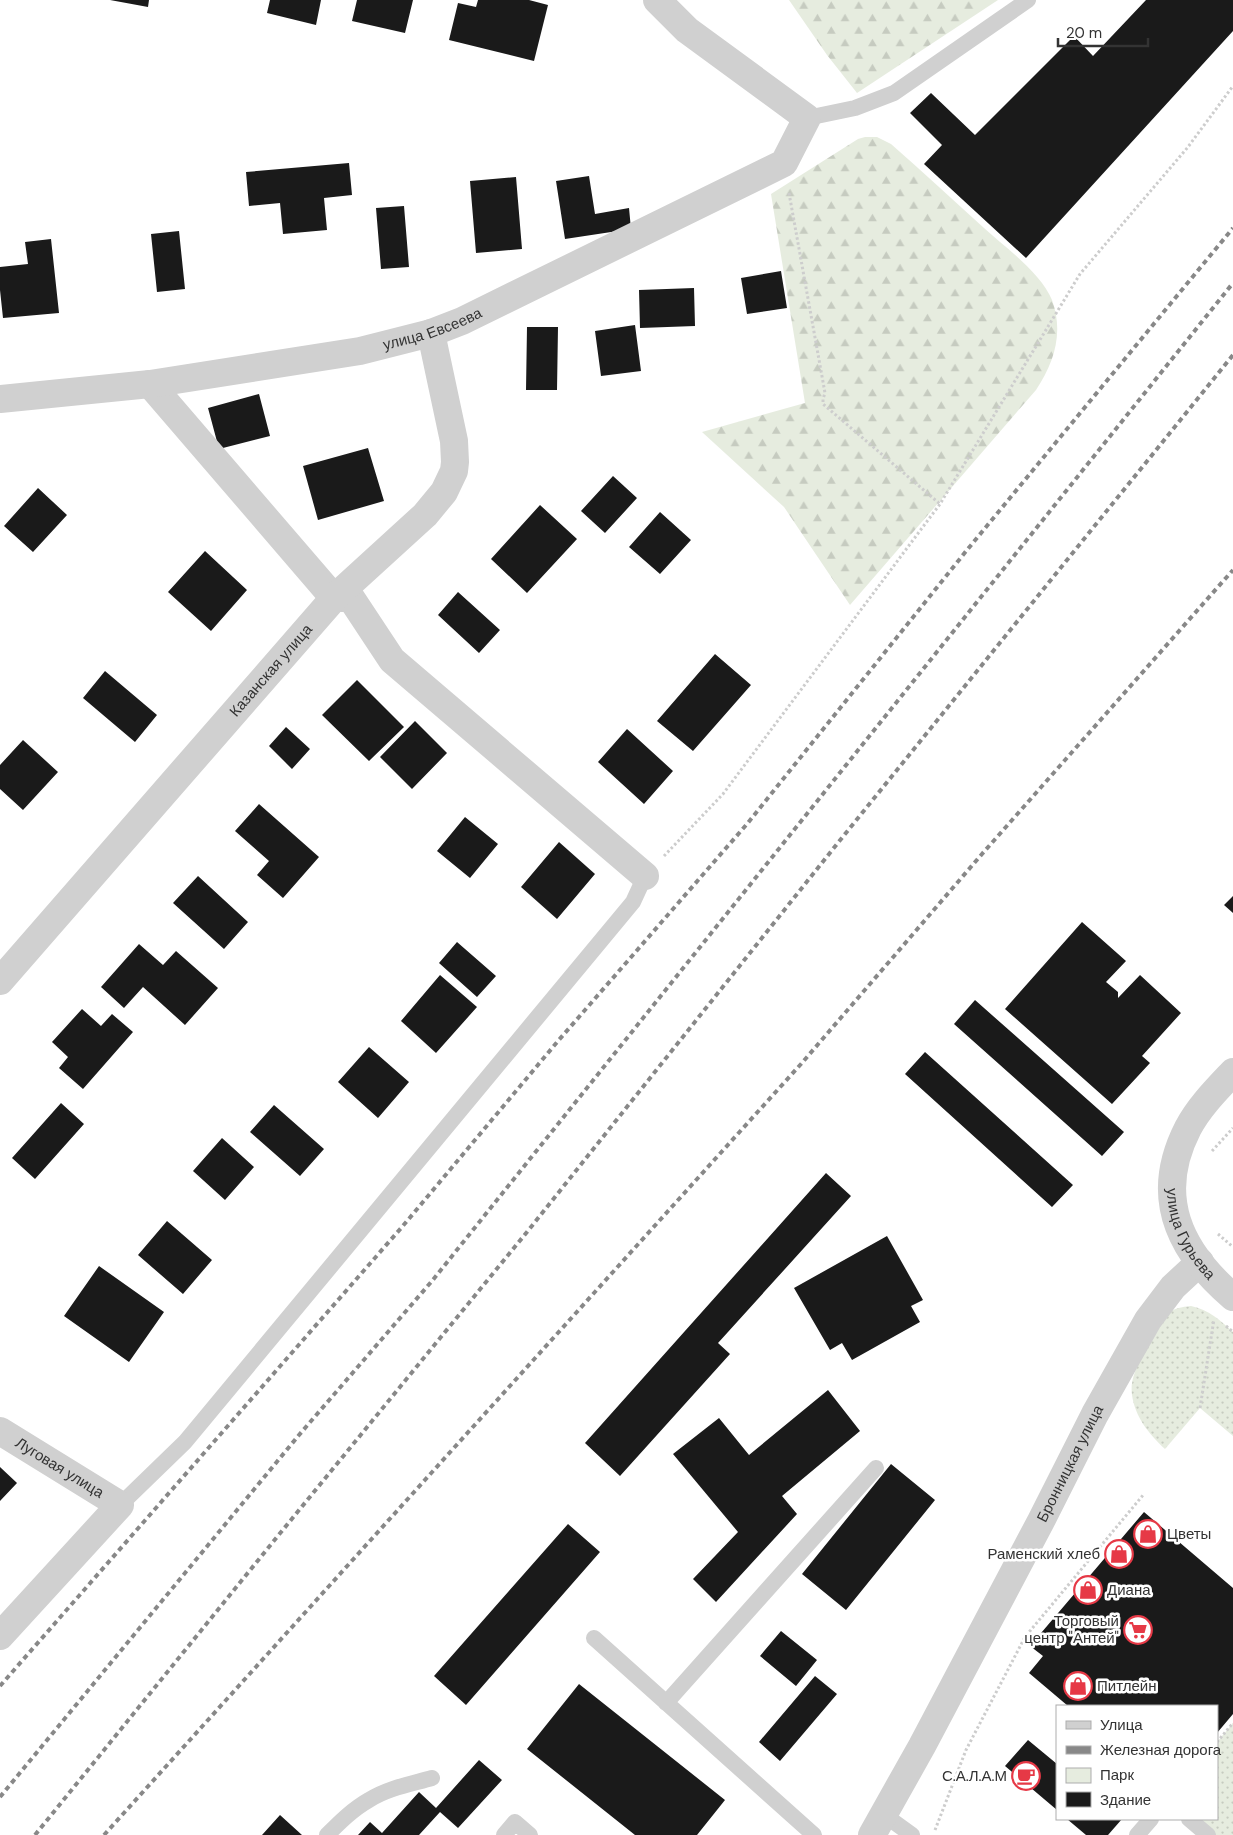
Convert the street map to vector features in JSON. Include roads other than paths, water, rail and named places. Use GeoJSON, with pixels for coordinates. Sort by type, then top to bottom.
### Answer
{"type":"FeatureCollection","features":[{"type":"Feature","properties":{"kind":"street"},"geometry":{"type":"LineString","coordinates":[[657,0],[687,30],[807,118]]}},
{"type":"Feature","properties":{"kind":"street","name":"улица Евсеева"},"geometry":{"type":"LineString","coordinates":[[0,399],[150,384],[360,351],[431,333],[462,321],[784,163],[807,118]]}},
{"type":"Feature","properties":{"kind":"street","name":"Казанская улица"},"geometry":{"type":"LineString","coordinates":[[0,981],[334,598],[425,515],[444,492],[454,472],[454,441],[431,333]]}},
{"type":"Feature","properties":{"kind":"street"},"geometry":{"type":"LineString","coordinates":[[150,384],[334,598],[351,598],[392,660],[645,876]]}},
{"type":"Feature","properties":{"kind":"street","name":"улица Гурьева"},"geometry":{"type":"LineString","coordinates":[[1224,1306],[1200,1262],[1187,1245],[1180,1231],[1176,1219],[1172,1191],[1176,1160],[1188,1128],[1196,1115],[1233,1072]]}},
{"type":"Feature","properties":{"kind":"street","name":"Бронницкая улица"},"geometry":{"type":"LineString","coordinates":[[877,1824],[922,1746],[1041,1521],[1095,1414],[1148,1320],[1173,1287],[1200,1262]]}},
{"type":"Feature","properties":{"kind":"street","name":"Луговая улица"},"geometry":{"type":"LineString","coordinates":[[0,1431],[120,1505]]}},
{"type":"Feature","properties":{"kind":"street"},"geometry":{"type":"LineString","coordinates":[[0,1636],[120,1505]]}},
{"type":"Feature","properties":{"kind":"lane"},"geometry":{"type":"LineString","coordinates":[[807,118],[855,108],[894,92],[1028,0]]}},
{"type":"Feature","properties":{"kind":"lane"},"geometry":{"type":"LineString","coordinates":[[120,1505],[185,1442],[633,902],[645,876]]}},
{"type":"Feature","properties":{"kind":"lane"},"geometry":{"type":"LineString","coordinates":[[666,1703],[876,1468]]}},
{"type":"Feature","properties":{"kind":"lane"},"geometry":{"type":"LineString","coordinates":[[594,1638],[814,1835]]}},
{"type":"Feature","properties":{"kind":"lane"},"geometry":{"type":"LineString","coordinates":[[327,1835],[371,1798],[432,1778]]}},
{"type":"Feature","properties":{"kind":"lane"},"geometry":{"type":"LineString","coordinates":[[1137,1835],[1150,1820]]}},
{"type":"Feature","properties":{"kind":"lane"},"geometry":{"type":"LineString","coordinates":[[1191,1820],[1208,1835]]}},
{"type":"Feature","properties":{"kind":"lane"},"geometry":{"type":"LineString","coordinates":[[504,1835],[515,1822],[530,1835]]}},
{"type":"Feature","properties":{"kind":"lane"},"geometry":{"type":"LineString","coordinates":[[877,1824],[912,1835]]}},
{"type":"Feature","properties":{"kind":"railway"},"geometry":{"type":"LineString","coordinates":[[0,1686],[402,1227],[558,1041],[747,824],[967,550],[1233,228]]}},
{"type":"Feature","properties":{"kind":"railway"},"geometry":{"type":"LineString","coordinates":[[0,1797],[299,1435],[432,1281],[1233,283]]}},
{"type":"Feature","properties":{"kind":"railway"},"geometry":{"type":"LineString","coordinates":[[35,1835],[527,1232],[837,844],[1233,355]]}},
{"type":"Feature","properties":{"kind":"railway"},"geometry":{"type":"LineString","coordinates":[[104,1835],[801,1064],[982,854],[1233,570]]}},
{"type":"Feature","properties":{"kind":"place","name":"Цветы"},"geometry":{"type":"Point","coordinates":[1148,1534]}},
{"type":"Feature","properties":{"kind":"place","name":"Раменский хлеб"},"geometry":{"type":"Point","coordinates":[1119,1554]}},
{"type":"Feature","properties":{"kind":"place","name":"Диана"},"geometry":{"type":"Point","coordinates":[1088,1590]}},
{"type":"Feature","properties":{"kind":"place","name":"Торговый центр \"Антей\""},"geometry":{"type":"Point","coordinates":[1138,1630]}},
{"type":"Feature","properties":{"kind":"place","name":"Питлейн"},"geometry":{"type":"Point","coordinates":[1078,1686]}},
{"type":"Feature","properties":{"kind":"place","name":"С.А.Л.А.М"},"geometry":{"type":"Point","coordinates":[1026,1776]}}]}
